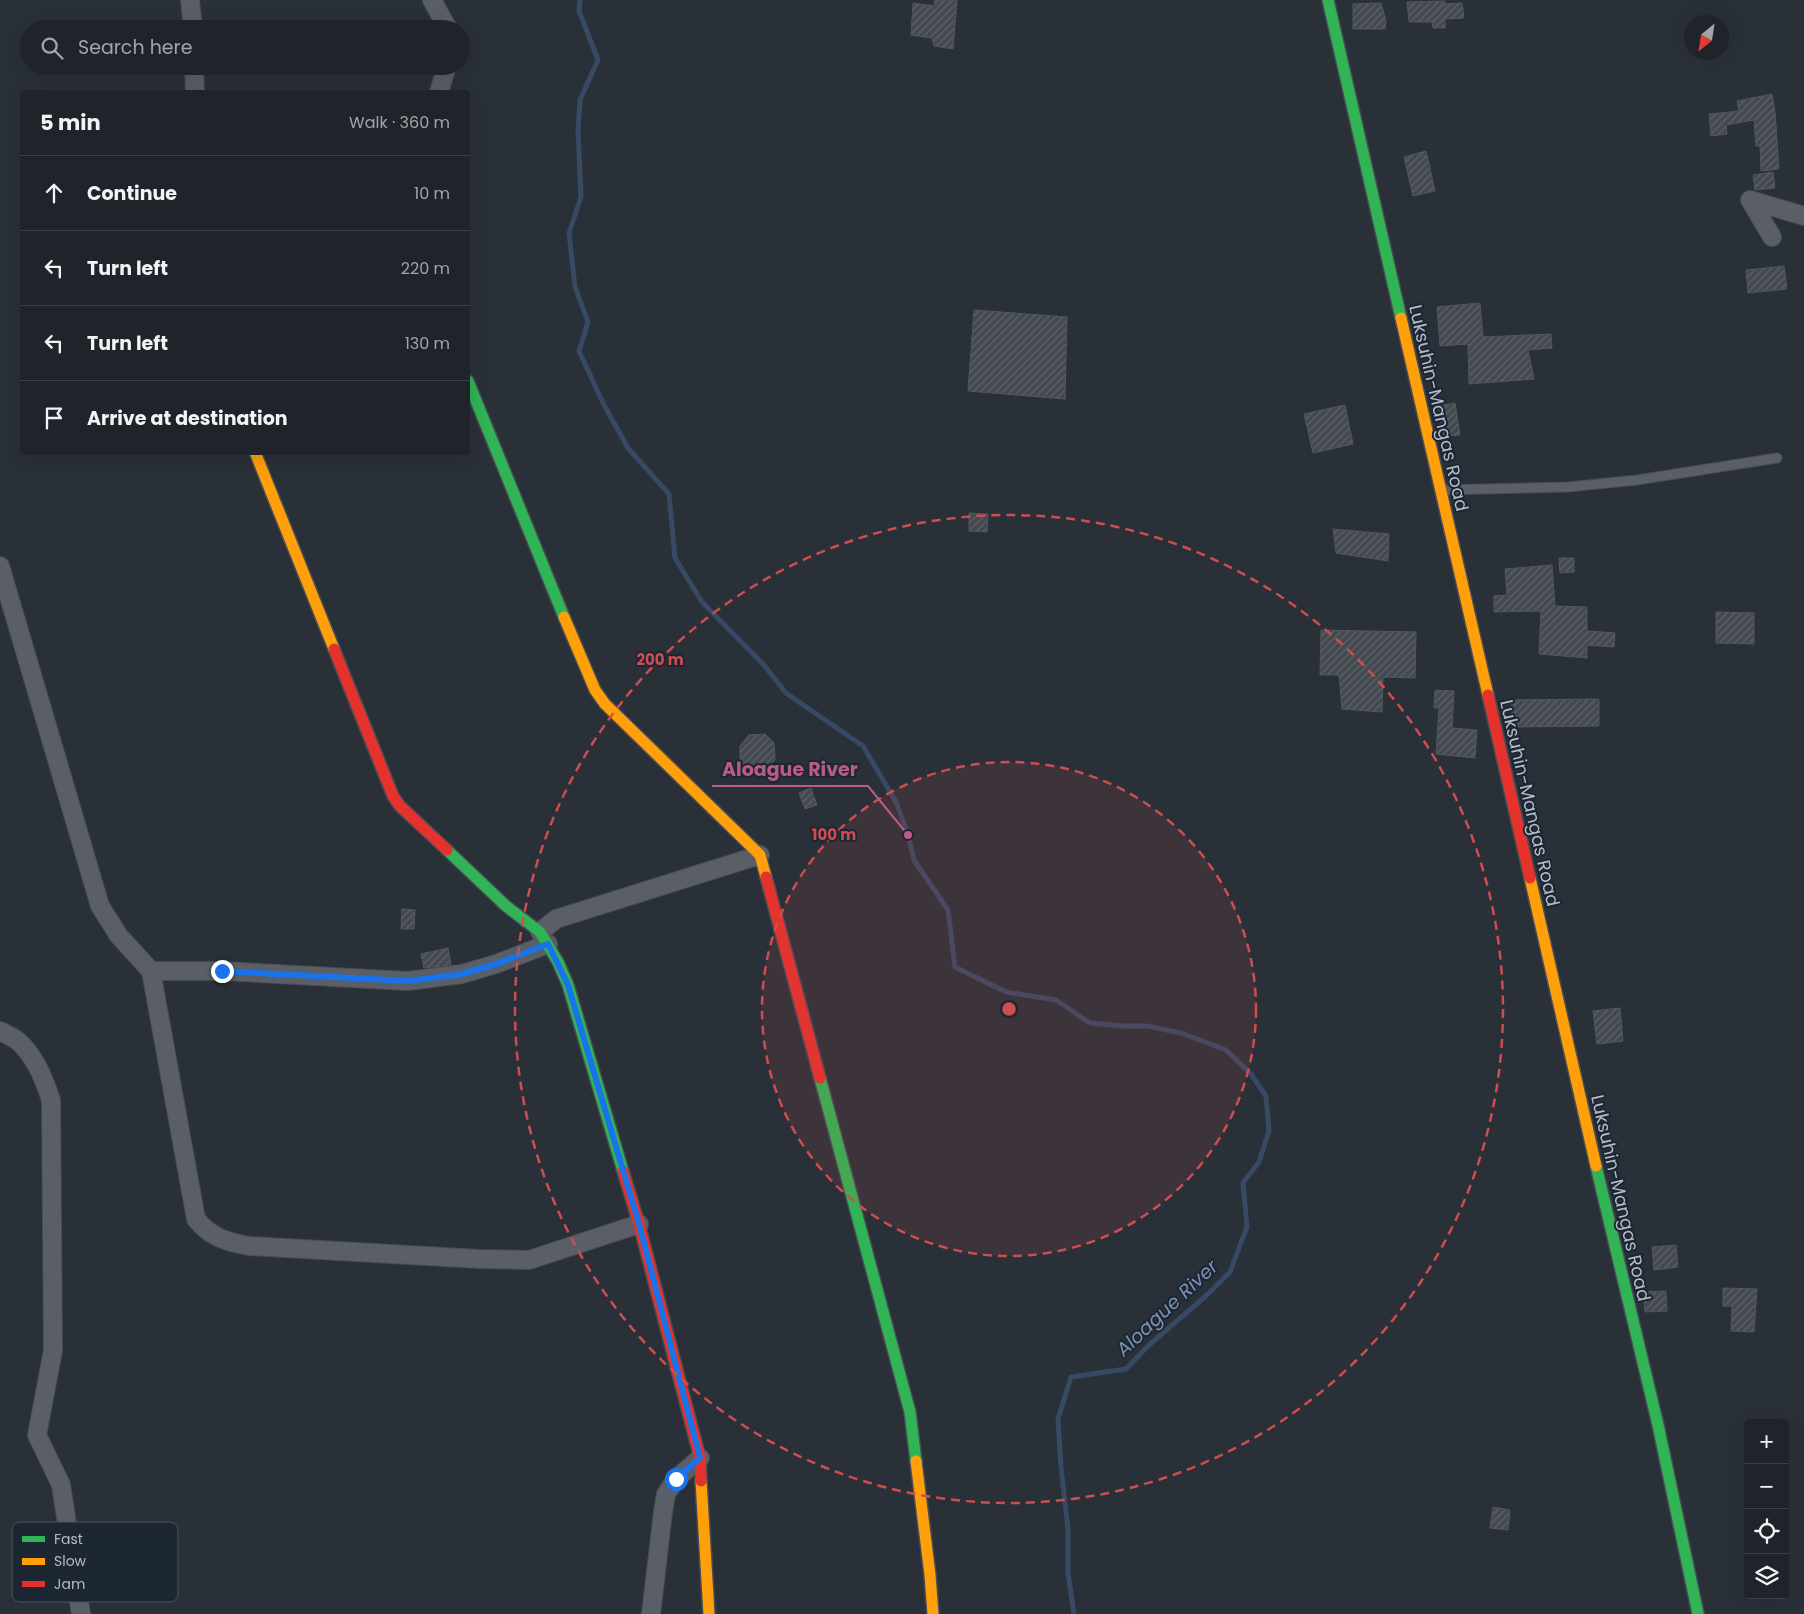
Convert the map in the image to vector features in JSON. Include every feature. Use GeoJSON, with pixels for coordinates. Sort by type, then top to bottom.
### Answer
{"type":"FeatureCollection","features":[{"type":"Feature","properties":{"kind":"street"},"geometry":{"type":"LineString","coordinates":[[190,0],[192,20]]}},
{"type":"Feature","properties":{"kind":"street"},"geometry":{"type":"LineString","coordinates":[[432,0],[443,20]]}},
{"type":"Feature","properties":{"kind":"street","name":"Luksuhin-Mangas Road"},"geometry":{"type":"LineString","coordinates":[[1328,0],[1628,1304],[1658,1426],[1698,1614]]}},
{"type":"Feature","properties":{"kind":"street"},"geometry":{"type":"LineString","coordinates":[[194,75],[195,90]]}},
{"type":"Feature","properties":{"kind":"street"},"geometry":{"type":"LineString","coordinates":[[440,90],[444,75]]}},
{"type":"Feature","properties":{"kind":"street"},"geometry":{"type":"LineString","coordinates":[[1772,237],[1750,200],[1804,216]]}},
{"type":"Feature","properties":{"kind":"street"},"geometry":{"type":"LineString","coordinates":[[470,386],[500,456],[546,576],[595,690],[605,704],[760,855],[910,1412],[930,1575],[932,1614]]}},
{"type":"Feature","properties":{"kind":"street"},"geometry":{"type":"LineString","coordinates":[[256,455],[393,796],[400,806],[506,906],[544,938],[568,985],[639,1224],[700,1458],[709,1614]]}},
{"type":"Feature","properties":{"kind":"street"},"geometry":{"type":"LineString","coordinates":[[0,566],[100,906],[119,936],[151,971],[196,1219],[202,1227],[226,1242],[249,1246],[529,1260],[639,1224]]}},
{"type":"Feature","properties":{"kind":"street"},"geometry":{"type":"LineString","coordinates":[[151,971],[222,971],[408,981],[462,974],[496,964],[544,938],[556,919],[760,855]]}},
{"type":"Feature","properties":{"kind":"street"},"geometry":{"type":"LineString","coordinates":[[0,1031],[18,1040],[30,1055],[43,1074],[51,1100],[53,1350],[37,1435],[61,1486],[67,1522]]}},
{"type":"Feature","properties":{"kind":"street"},"geometry":{"type":"LineString","coordinates":[[651,1614],[666,1494],[676,1479],[700,1458]]}},
{"type":"Feature","properties":{"kind":"lane"},"geometry":{"type":"LineString","coordinates":[[1440,490],[1568,487],[1637,480],[1777,458]]}},
{"type":"Feature","properties":{"kind":"building"},"geometry":{"type":"Polygon","coordinates":[[[935,0],[957,0],[953,49],[934,46],[932,38],[911,35],[913,3],[934,6],[935,0]]]}},
{"type":"Feature","properties":{"kind":"building"},"geometry":{"type":"Polygon","coordinates":[[[1445,1],[1445,4],[1462,3],[1464,18],[1445,19],[1445,28],[1433,28],[1432,22],[1409,22],[1407,2],[1445,1]]]}},
{"type":"Feature","properties":{"kind":"building"},"geometry":{"type":"Polygon","coordinates":[[[1381,3],[1386,21],[1385,29],[1353,29],[1353,4],[1381,3]]]}},
{"type":"Feature","properties":{"kind":"building"},"geometry":{"type":"Polygon","coordinates":[[[1772,94],[1779,169],[1761,171],[1760,146],[1756,146],[1754,120],[1726,125],[1727,134],[1711,136],[1709,114],[1739,111],[1737,101],[1772,94]]]}},
{"type":"Feature","properties":{"kind":"building"},"geometry":{"type":"Polygon","coordinates":[[[1426,151],[1435,191],[1413,196],[1404,157],[1426,151]]]}},
{"type":"Feature","properties":{"kind":"building"},"geometry":{"type":"Polygon","coordinates":[[[1773,172],[1775,188],[1755,190],[1753,175],[1773,172]]]}},
{"type":"Feature","properties":{"kind":"building"},"geometry":{"type":"Polygon","coordinates":[[[1784,266],[1787,289],[1748,293],[1746,270],[1784,266]]]}},
{"type":"Feature","properties":{"kind":"building"},"geometry":{"type":"Polygon","coordinates":[[[1480,303],[1483,337],[1551,334],[1552,348],[1528,350],[1534,379],[1469,384],[1468,344],[1440,346],[1437,307],[1480,303]]]}},
{"type":"Feature","properties":{"kind":"building"},"geometry":{"type":"Polygon","coordinates":[[[974,310],[1067,317],[1065,399],[968,391],[974,310]]]}},
{"type":"Feature","properties":{"kind":"building"},"geometry":{"type":"Polygon","coordinates":[[[1455,403],[1460,435],[1444,436],[1438,406],[1455,403]]]}},
{"type":"Feature","properties":{"kind":"building"},"geometry":{"type":"Polygon","coordinates":[[[1345,405],[1353,444],[1313,453],[1304,414],[1345,405]]]}},
{"type":"Feature","properties":{"kind":"building"},"geometry":{"type":"Polygon","coordinates":[[[969,513],[988,514],[987,532],[969,531],[969,513]]]}},
{"type":"Feature","properties":{"kind":"building"},"geometry":{"type":"Polygon","coordinates":[[[1333,529],[1389,534],[1388,561],[1336,553],[1333,529]]]}},
{"type":"Feature","properties":{"kind":"building"},"geometry":{"type":"Polygon","coordinates":[[[1559,558],[1574,558],[1574,572],[1560,573],[1559,558]]]}},
{"type":"Feature","properties":{"kind":"building"},"geometry":{"type":"Polygon","coordinates":[[[1552,565],[1555,606],[1587,607],[1587,631],[1615,633],[1614,647],[1587,645],[1587,658],[1539,654],[1541,611],[1494,612],[1494,596],[1507,595],[1505,569],[1552,565]]]}},
{"type":"Feature","properties":{"kind":"building"},"geometry":{"type":"Polygon","coordinates":[[[1716,612],[1754,613],[1754,644],[1716,643],[1716,612]]]}},
{"type":"Feature","properties":{"kind":"building"},"geometry":{"type":"Polygon","coordinates":[[[1321,630],[1416,632],[1415,678],[1383,677],[1382,712],[1342,709],[1339,675],[1320,675],[1321,630]]]}},
{"type":"Feature","properties":{"kind":"building"},"geometry":{"type":"Polygon","coordinates":[[[1435,690],[1454,691],[1452,728],[1477,730],[1475,758],[1436,754],[1439,708],[1434,708],[1435,690]]]}},
{"type":"Feature","properties":{"kind":"building"},"geometry":{"type":"Polygon","coordinates":[[[1599,699],[1599,726],[1512,727],[1512,700],[1599,699]]]}},
{"type":"Feature","properties":{"kind":"building"},"geometry":{"type":"Polygon","coordinates":[[[765,734],[774,743],[775,760],[764,770],[748,770],[740,759],[740,746],[749,735],[765,734]]]}},
{"type":"Feature","properties":{"kind":"building"},"geometry":{"type":"Polygon","coordinates":[[[811,788],[817,805],[805,809],[799,793],[811,788]]]}},
{"type":"Feature","properties":{"kind":"building"},"geometry":{"type":"Polygon","coordinates":[[[402,909],[415,910],[414,929],[401,929],[402,909]]]}},
{"type":"Feature","properties":{"kind":"building"},"geometry":{"type":"Polygon","coordinates":[[[448,948],[451,965],[424,968],[421,954],[448,948]]]}},
{"type":"Feature","properties":{"kind":"building"},"geometry":{"type":"Polygon","coordinates":[[[1620,1008],[1623,1041],[1597,1044],[1593,1011],[1620,1008]]]}},
{"type":"Feature","properties":{"kind":"building"},"geometry":{"type":"Polygon","coordinates":[[[1676,1245],[1678,1267],[1654,1270],[1652,1247],[1676,1245]]]}},
{"type":"Feature","properties":{"kind":"building"},"geometry":{"type":"Polygon","coordinates":[[[1723,1288],[1757,1289],[1754,1332],[1731,1331],[1732,1306],[1723,1306],[1723,1288]]]}},
{"type":"Feature","properties":{"kind":"building"},"geometry":{"type":"Polygon","coordinates":[[[1666,1291],[1667,1311],[1645,1312],[1643,1292],[1666,1291]]]}},
{"type":"Feature","properties":{"kind":"building"},"geometry":{"type":"Polygon","coordinates":[[[1493,1507],[1510,1510],[1508,1530],[1490,1528],[1493,1507]]]}},
{"type":"Feature","properties":{"kind":"waterway","name":"Aloague River"},"geometry":{"type":"LineString","coordinates":[[580,0],[579,11],[598,60],[580,100],[578,130],[581,197],[569,233],[575,287],[588,322],[579,351],[604,405],[628,448],[669,494],[675,558],[702,602],[763,664],[786,693],[863,746],[896,802],[908,835],[914,860],[948,910],[955,967],[1006,992],[1056,1000],[1090,1023],[1147,1026],[1181,1033],[1226,1050],[1251,1074],[1266,1096],[1269,1131],[1259,1162],[1243,1183],[1247,1227],[1230,1272],[1208,1294],[1148,1346],[1126,1369],[1071,1377],[1058,1419],[1068,1529],[1068,1573],[1074,1614]]}},
{"type":"Feature","properties":{"kind":"traffic: fast"},"geometry":{"type":"LineString","coordinates":[[1328,0],[1401,318]]}},
{"type":"Feature","properties":{"kind":"traffic: fast"},"geometry":{"type":"LineString","coordinates":[[470,386],[564,617]]}},
{"type":"Feature","properties":{"kind":"traffic: fast"},"geometry":{"type":"LineString","coordinates":[[447,850],[506,906],[540,932],[558,962],[568,985],[623,1171]]}},
{"type":"Feature","properties":{"kind":"traffic: fast"},"geometry":{"type":"LineString","coordinates":[[820,1078],[910,1412],[916,1461]]}},
{"type":"Feature","properties":{"kind":"traffic: fast"},"geometry":{"type":"LineString","coordinates":[[1596,1166],[1658,1425],[1698,1614]]}},
{"type":"Feature","properties":{"kind":"traffic: slow"},"geometry":{"type":"LineString","coordinates":[[1401,318],[1488,695]]}},
{"type":"Feature","properties":{"kind":"traffic: slow"},"geometry":{"type":"LineString","coordinates":[[256,455],[334,649]]}},
{"type":"Feature","properties":{"kind":"traffic: slow"},"geometry":{"type":"LineString","coordinates":[[564,617],[595,690],[605,704],[760,855],[766,877]]}},
{"type":"Feature","properties":{"kind":"traffic: slow"},"geometry":{"type":"LineString","coordinates":[[1530,878],[1596,1166]]}},
{"type":"Feature","properties":{"kind":"traffic: slow"},"geometry":{"type":"LineString","coordinates":[[916,1461],[933,1614]]}},
{"type":"Feature","properties":{"kind":"traffic: slow"},"geometry":{"type":"LineString","coordinates":[[701,1481],[709,1614]]}},
{"type":"Feature","properties":{"kind":"traffic: jam"},"geometry":{"type":"LineString","coordinates":[[334,649],[393,796],[400,806],[447,850]]}},
{"type":"Feature","properties":{"kind":"traffic: jam"},"geometry":{"type":"LineString","coordinates":[[1488,695],[1530,878]]}},
{"type":"Feature","properties":{"kind":"traffic: jam"},"geometry":{"type":"LineString","coordinates":[[766,877],[820,1078]]}},
{"type":"Feature","properties":{"kind":"traffic: jam"},"geometry":{"type":"LineString","coordinates":[[623,1171],[639,1224],[700,1458],[701,1481]]}},
{"type":"Feature","properties":{"kind":"place","name":"Aloague River"},"geometry":{"type":"Point","coordinates":[908,835]}},
{"type":"Feature","properties":{"kind":"route"},"geometry":{"type":"LineString","coordinates":[[222,971],[408,981],[462,974],[496,964],[548,944],[568,985],[639,1224],[700,1458],[676,1479]]}}]}
